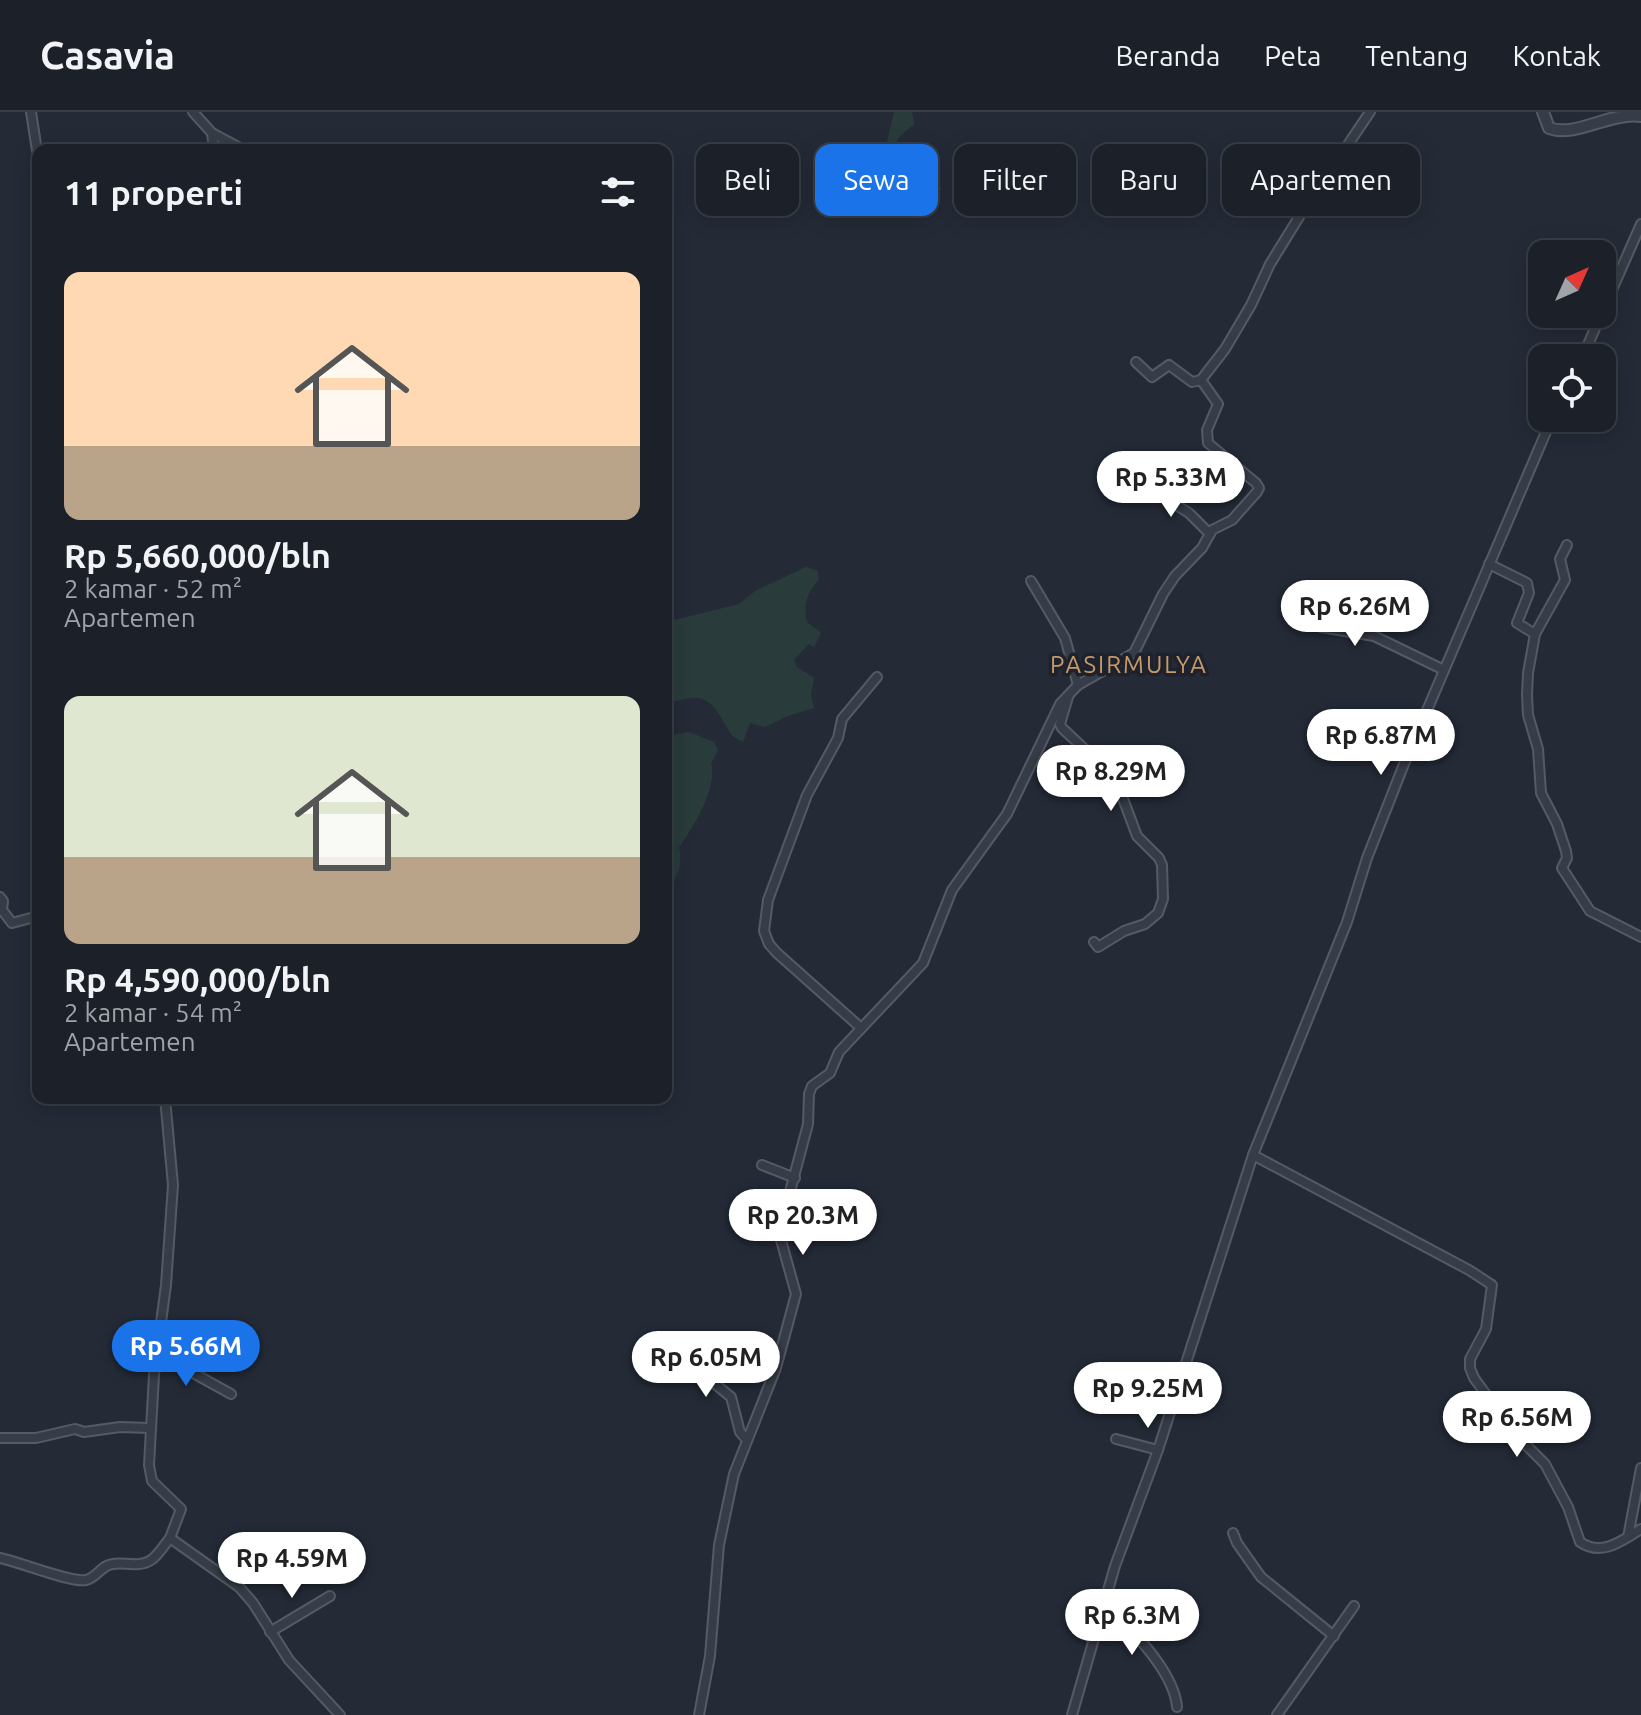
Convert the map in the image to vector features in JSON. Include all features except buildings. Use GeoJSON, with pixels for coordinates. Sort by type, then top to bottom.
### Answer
{"type":"FeatureCollection","features":[{"type":"Feature","properties":{"kind":"street"},"geometry":{"type":"LineString","coordinates":[[31,112],[36,144]]}},
{"type":"Feature","properties":{"kind":"street"},"geometry":{"type":"LineString","coordinates":[[193,112],[212,133],[233,144]]}},
{"type":"Feature","properties":{"kind":"street"},"geometry":{"type":"LineString","coordinates":[[1136,362],[1152,377],[1169,365],[1192,382],[1201,380],[1225,349],[1270,264],[1320,183],[1337,174],[1354,134],[1370,112]]}},
{"type":"Feature","properties":{"kind":"street"},"geometry":{"type":"LineString","coordinates":[[1544,117],[1549,128],[1557,131],[1612,115],[1627,113],[1641,116]]}},
{"type":"Feature","properties":{"kind":"street"},"geometry":{"type":"LineString","coordinates":[[212,133],[213,144]]}},
{"type":"Feature","properties":{"kind":"street"},"geometry":{"type":"LineString","coordinates":[[1588,344],[1641,224]]}},
{"type":"Feature","properties":{"kind":"street"},"geometry":{"type":"LineString","coordinates":[[699,1715],[710,1656],[719,1545],[734,1474],[776,1368],[796,1294],[779,1233],[808,1124],[812,1086],[830,1073],[837,1054],[923,963],[952,890],[1007,814],[1060,704],[1078,685],[1134,653],[1163,594],[1212,530],[1232,520],[1259,488],[1208,443],[1207,430],[1218,404],[1201,380]]}},
{"type":"Feature","properties":{"kind":"street"},"geometry":{"type":"LineString","coordinates":[[1072,1715],[1105,1602],[1158,1450],[1253,1155],[1347,922],[1367,858],[1404,764],[1546,432]]}},
{"type":"Feature","properties":{"kind":"street"},"geometry":{"type":"LineString","coordinates":[[1147,487],[1189,513],[1210,534]]}},
{"type":"Feature","properties":{"kind":"street"},"geometry":{"type":"LineString","coordinates":[[1567,545],[1560,559],[1565,580],[1535,634],[1528,673],[1528,715],[1538,749],[1541,793],[1557,824],[1566,851],[1567,858],[1562,868],[1590,911],[1641,937]]}},
{"type":"Feature","properties":{"kind":"street"},"geometry":{"type":"LineString","coordinates":[[1489,564],[1527,583],[1529,593],[1517,623],[1535,634]]}},
{"type":"Feature","properties":{"kind":"street"},"geometry":{"type":"LineString","coordinates":[[1031,581],[1065,638],[1078,685]]}},
{"type":"Feature","properties":{"kind":"street"},"geometry":{"type":"LineString","coordinates":[[1289,599],[1321,627],[1374,636],[1444,670]]}},
{"type":"Feature","properties":{"kind":"street"},"geometry":{"type":"LineString","coordinates":[[860,1027],[777,953],[764,931],[768,900],[807,795],[834,746],[846,713],[877,677]]}},
{"type":"Feature","properties":{"kind":"street"},"geometry":{"type":"LineString","coordinates":[[1070,693],[1060,724],[1062,728],[1110,773],[1137,836],[1162,865],[1163,899],[1158,913],[1145,924],[1124,931],[1101,948],[1094,942]]}},
{"type":"Feature","properties":{"kind":"street"},"geometry":{"type":"LineString","coordinates":[[0,897],[2,910],[12,923],[32,918]]}},
{"type":"Feature","properties":{"kind":"street"},"geometry":{"type":"LineString","coordinates":[[0,1558],[66,1578],[85,1580],[95,1577],[105,1566],[113,1563],[141,1565],[152,1562],[170,1538],[181,1509],[152,1481],[149,1465],[149,1428],[166,1285],[173,1185],[166,1104]]}},
{"type":"Feature","properties":{"kind":"street"},"geometry":{"type":"LineString","coordinates":[[1253,1155],[1492,1285],[1486,1329],[1470,1359],[1474,1378],[1515,1434],[1545,1464],[1568,1507],[1580,1542],[1603,1549],[1641,1529]]}},
{"type":"Feature","properties":{"kind":"street"},"geometry":{"type":"LineString","coordinates":[[762,1165],[795,1178]]}},
{"type":"Feature","properties":{"kind":"street"},"geometry":{"type":"LineString","coordinates":[[664,1349],[690,1361],[706,1364],[704,1375],[731,1397],[740,1432],[747,1440]]}},
{"type":"Feature","properties":{"kind":"street"},"geometry":{"type":"LineString","coordinates":[[157,1353],[231,1394]]}},
{"type":"Feature","properties":{"kind":"street"},"geometry":{"type":"LineString","coordinates":[[0,1438],[36,1438],[75,1429],[84,1432],[120,1427],[149,1428]]}},
{"type":"Feature","properties":{"kind":"street"},"geometry":{"type":"LineString","coordinates":[[1116,1439],[1158,1450]]}},
{"type":"Feature","properties":{"kind":"street"},"geometry":{"type":"LineString","coordinates":[[1628,1537],[1641,1468]]}},
{"type":"Feature","properties":{"kind":"street"},"geometry":{"type":"LineString","coordinates":[[1233,1533],[1261,1577],[1334,1636]]}},
{"type":"Feature","properties":{"kind":"street"},"geometry":{"type":"LineString","coordinates":[[170,1538],[239,1587],[253,1603],[289,1660],[340,1715]]}},
{"type":"Feature","properties":{"kind":"street"},"geometry":{"type":"LineString","coordinates":[[270,1632],[330,1596]]}},
{"type":"Feature","properties":{"kind":"street"},"geometry":{"type":"LineString","coordinates":[[1105,1602],[1153,1658],[1175,1693],[1177,1707]]}},
{"type":"Feature","properties":{"kind":"street"},"geometry":{"type":"LineString","coordinates":[[1277,1715],[1354,1606]]}},
{"type":"Feature","properties":{"kind":"shaded area"},"geometry":{"type":"Polygon","coordinates":[[[894,112],[912,112],[914,125],[896,144],[887,144],[894,112]]]}},
{"type":"Feature","properties":{"kind":"shaded area"},"geometry":{"type":"Polygon","coordinates":[[[806,567],[818,571],[819,579],[807,599],[806,609],[807,622],[821,633],[814,647],[809,644],[794,660],[797,667],[814,678],[811,695],[814,708],[765,727],[750,723],[743,742],[732,735],[707,701],[691,698],[672,702],[672,621],[739,604],[755,591],[806,567]]]}},
{"type":"Feature","properties":{"kind":"shaded area"},"geometry":{"type":"Polygon","coordinates":[[[689,732],[714,742],[718,750],[711,764],[708,795],[679,847],[678,872],[672,885],[672,735],[689,732]]]}},
{"type":"Feature","properties":{"kind":"district","name":"PASIRMULYA"},"geometry":{"type":"Point","coordinates":[1129,665]}}]}
